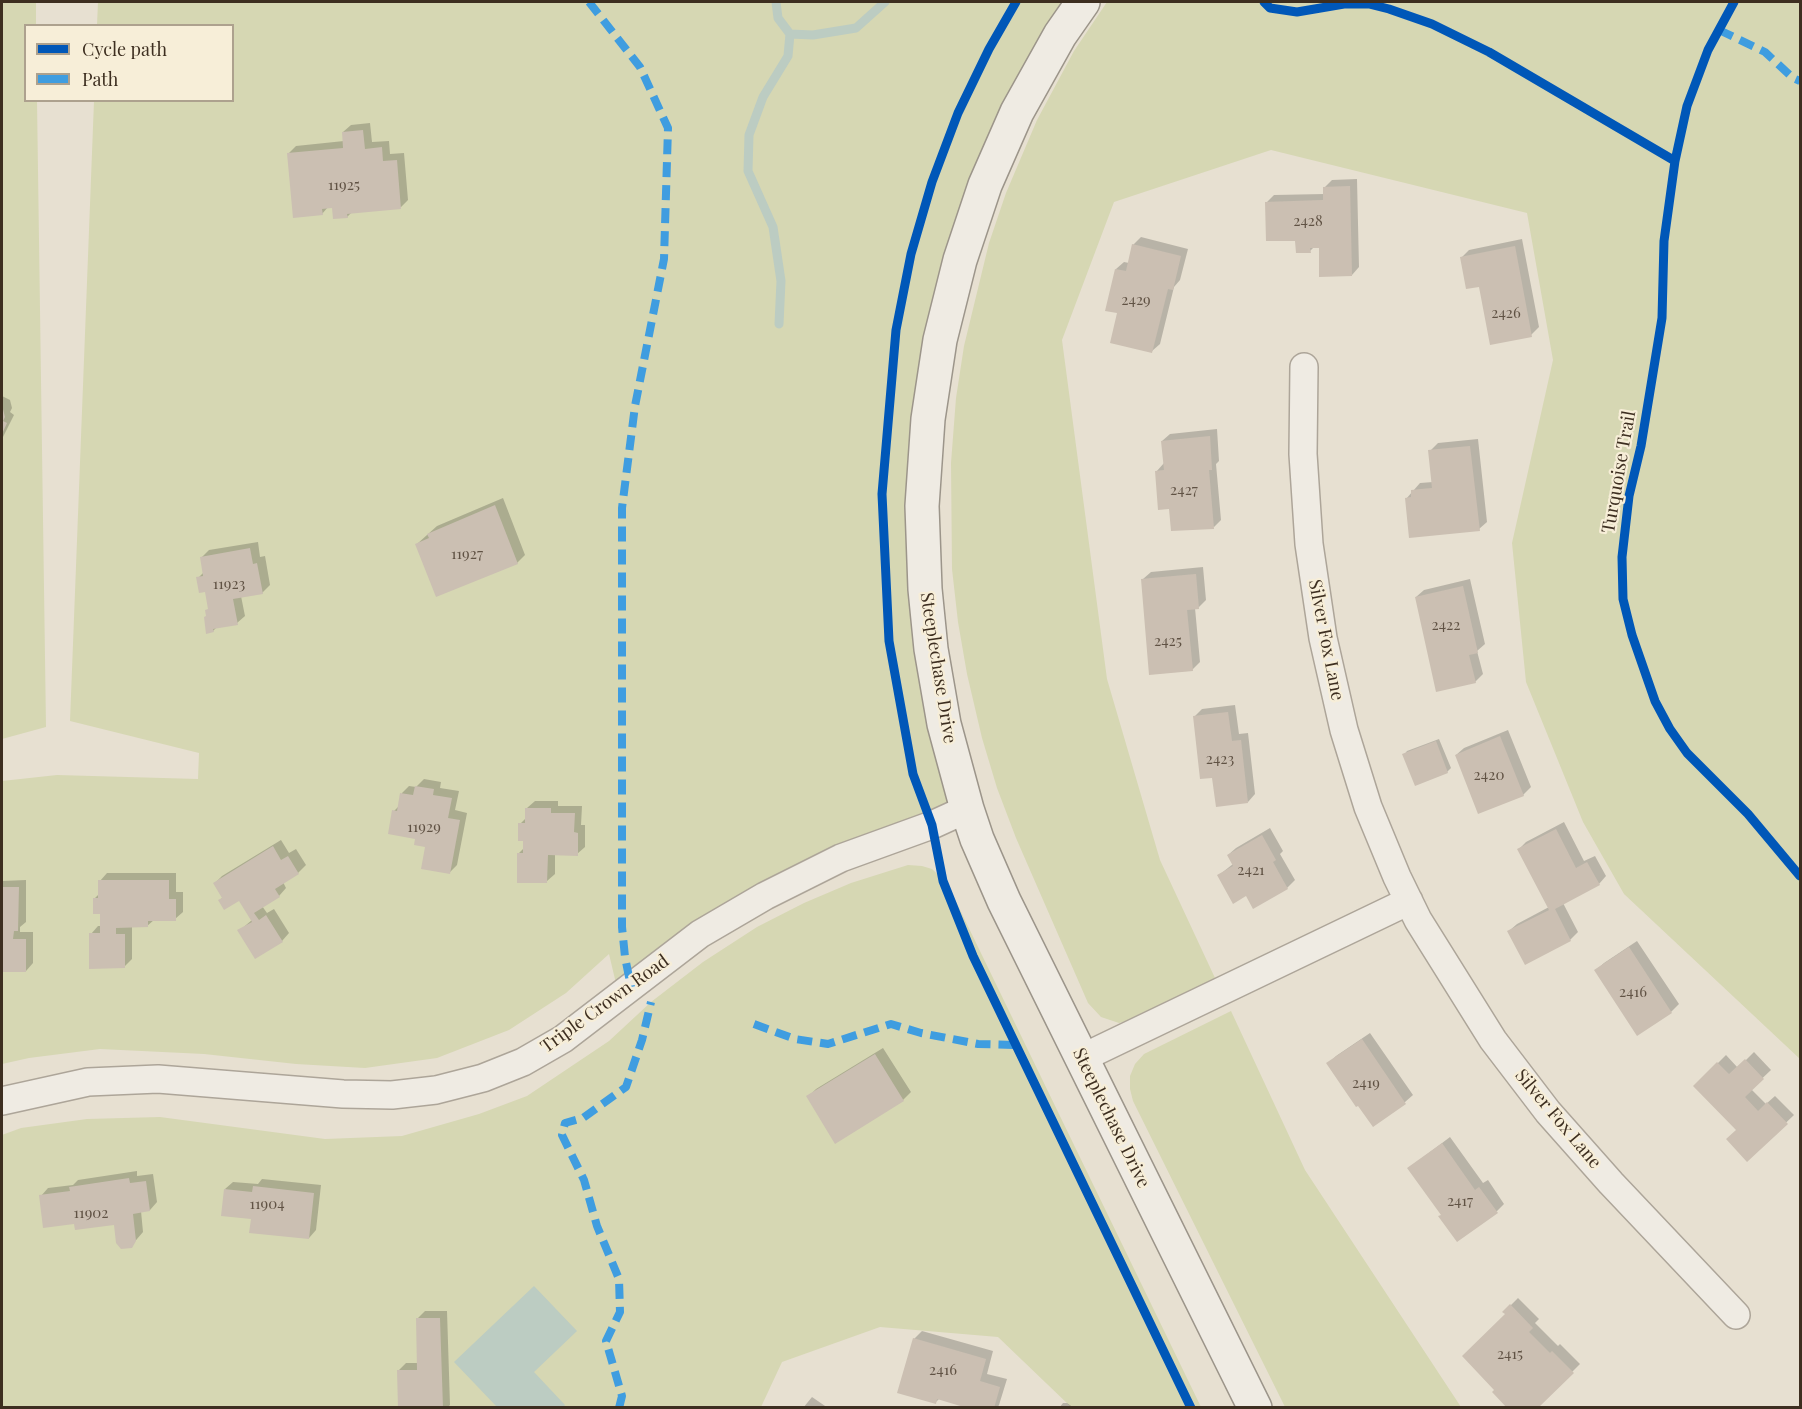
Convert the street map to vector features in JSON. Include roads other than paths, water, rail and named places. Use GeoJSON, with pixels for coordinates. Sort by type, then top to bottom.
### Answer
{"type":"FeatureCollection","features":[{"type":"Feature","properties":{"kind":"street","name":"Steeplechase Drive"},"geometry":{"type":"LineString","coordinates":[[1083,2],[1060,35],[1017,112],[985,185],[960,260],[940,340],[928,419],[922,506],[925,589],[932,649],[944,724],[967,809],[1004,901],[1254,1407]]}},
{"type":"Feature","properties":{"kind":"street","name":"Silver Fox Lane"},"geometry":{"type":"LineString","coordinates":[[1304,367],[1303,454],[1309,544],[1323,638],[1344,730],[1368,807],[1409,901],[1418,920],[1493,1040],[1548,1112],[1611,1184],[1736,1315]]}},
{"type":"Feature","properties":{"kind":"street","name":"Triple Crown Road"},"geometry":{"type":"LineString","coordinates":[[2,1101],[88,1082],[158,1079],[343,1094],[392,1095],[436,1090],[483,1078],[523,1062],[563,1039],[700,934],[765,896],[841,858],[932,825],[967,809]]}},
{"type":"Feature","properties":{"kind":"street"},"geometry":{"type":"LineString","coordinates":[[1082,1058],[1409,901]]}},
{"type":"Feature","properties":{"kind":"waterway"},"geometry":{"type":"LineString","coordinates":[[776,2],[778,18],[790,34]]}},
{"type":"Feature","properties":{"kind":"waterway"},"geometry":{"type":"LineString","coordinates":[[790,34],[813,35],[856,28],[885,2]]}},
{"type":"Feature","properties":{"kind":"waterway"},"geometry":{"type":"LineString","coordinates":[[779,324],[781,281],[773,227],[748,171],[749,135],[763,97],[788,56],[790,34]]}}]}
